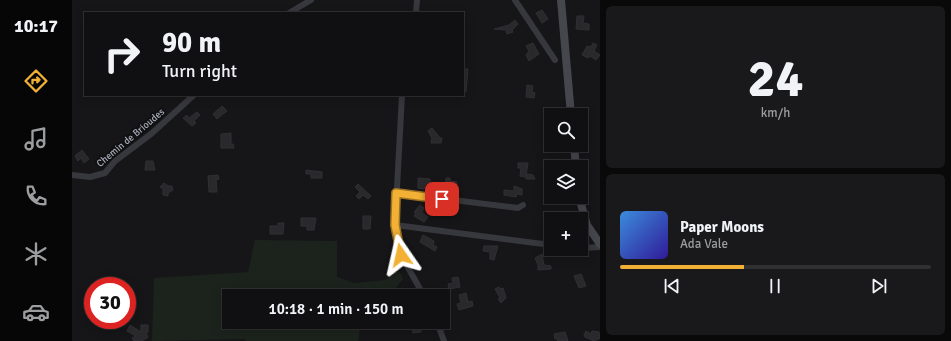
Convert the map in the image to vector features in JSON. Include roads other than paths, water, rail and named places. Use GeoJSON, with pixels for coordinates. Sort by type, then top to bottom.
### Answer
{"type":"FeatureCollection","features":[{"type":"Feature","properties":{"kind":"main road"},"geometry":{"type":"LineString","coordinates":[[561,0],[570,108]]}},
{"type":"Feature","properties":{"kind":"main road"},"geometry":{"type":"LineString","coordinates":[[581,204],[587,225],[600,244]]}},
{"type":"Feature","properties":{"kind":"street"},"geometry":{"type":"LineString","coordinates":[[291,12],[311,0]]}},
{"type":"Feature","properties":{"kind":"street"},"geometry":{"type":"LineString","coordinates":[[416,12],[417,0]]}},
{"type":"Feature","properties":{"kind":"street"},"geometry":{"type":"LineString","coordinates":[[515,0],[555,60]]}},
{"type":"Feature","properties":{"kind":"street","name":"Chemin de Brioudes"},"geometry":{"type":"LineString","coordinates":[[72,175],[90,177],[105,172],[115,161],[151,134],[193,96]]}},
{"type":"Feature","properties":{"kind":"street"},"geometry":{"type":"LineString","coordinates":[[402,96],[395,225],[401,255],[420,289]]}},
{"type":"Feature","properties":{"kind":"street"},"geometry":{"type":"LineString","coordinates":[[396,193],[518,208],[523,205]]}},
{"type":"Feature","properties":{"kind":"street"},"geometry":{"type":"LineString","coordinates":[[395,225],[544,243]]}},
{"type":"Feature","properties":{"kind":"street"},"geometry":{"type":"LineString","coordinates":[[588,248],[600,247]]}},
{"type":"Feature","properties":{"kind":"street"},"geometry":{"type":"LineString","coordinates":[[440,329],[444,341]]}}]}
